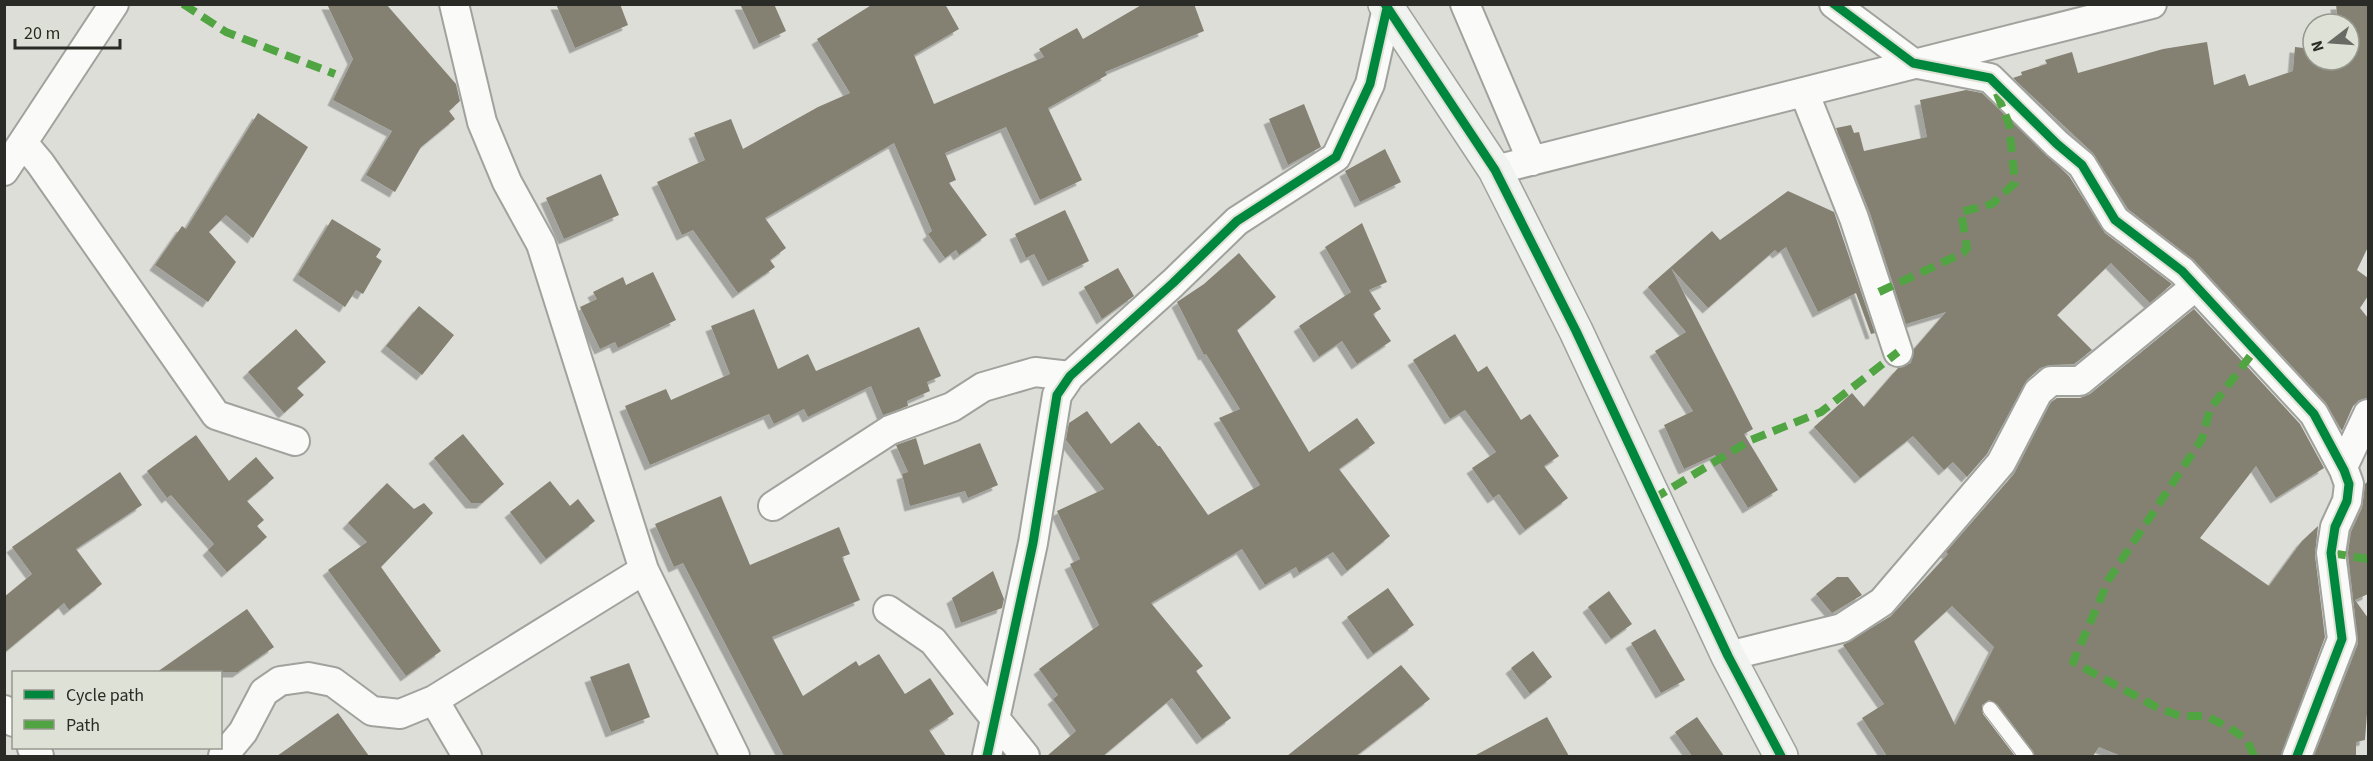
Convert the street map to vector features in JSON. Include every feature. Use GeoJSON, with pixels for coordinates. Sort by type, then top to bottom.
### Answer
{"type":"FeatureCollection","features":[{"type":"Feature","properties":{"kind":"street"},"geometry":{"type":"LineString","coordinates":[[4,171],[24,144],[114,4]]}},
{"type":"Feature","properties":{"kind":"street"},"geometry":{"type":"LineString","coordinates":[[454,4],[482,122],[507,182],[541,244],[644,570],[735,756]]}},
{"type":"Feature","properties":{"kind":"street"},"geometry":{"type":"LineString","coordinates":[[1465,4],[1532,161]]}},
{"type":"Feature","properties":{"kind":"street"},"geometry":{"type":"LineString","coordinates":[[1834,4],[1913,63],[1990,78],[2057,144],[2082,165],[2115,219],[2182,271],[2314,414],[2343,466],[2349,484],[2347,501],[2335,527],[2331,553],[2342,639],[2297,756]]}},
{"type":"Feature","properties":{"kind":"street"},"geometry":{"type":"LineString","coordinates":[[1495,170],[2152,4]]}},
{"type":"Feature","properties":{"kind":"street"},"geometry":{"type":"LineString","coordinates":[[1386,6],[1495,170],[1576,331],[1728,656],[1781,756]]}},
{"type":"Feature","properties":{"kind":"street"},"geometry":{"type":"LineString","coordinates":[[987,756],[1033,543],[1057,395],[1070,376],[1173,284],[1236,221],[1336,157],[1370,84],[1386,6]]}},
{"type":"Feature","properties":{"kind":"street"},"geometry":{"type":"LineString","coordinates":[[1804,92],[1854,218],[1898,352]]}},
{"type":"Feature","properties":{"kind":"street"},"geometry":{"type":"LineString","coordinates":[[24,144],[216,415],[295,441]]}},
{"type":"Feature","properties":{"kind":"street"},"geometry":{"type":"LineString","coordinates":[[1728,656],[1842,628],[1882,602],[2001,463],[2038,392],[2051,381],[2080,381],[2149,322],[2196,286]]}},
{"type":"Feature","properties":{"kind":"street"},"geometry":{"type":"LineString","coordinates":[[772,506],[890,430],[952,407],[983,387],[1035,372],[1070,376]]}},
{"type":"Feature","properties":{"kind":"street"},"geometry":{"type":"LineString","coordinates":[[2343,466],[2368,414]]}},
{"type":"Feature","properties":{"kind":"street"},"geometry":{"type":"LineString","coordinates":[[223,756],[243,732],[264,692],[279,681],[308,677],[333,682],[372,711],[400,714],[434,700],[644,570]]}},
{"type":"Feature","properties":{"kind":"street"},"geometry":{"type":"LineString","coordinates":[[888,610],[933,640],[1025,756]]}},
{"type":"Feature","properties":{"kind":"street"},"geometry":{"type":"LineString","coordinates":[[434,700],[467,756]]}},
{"type":"Feature","properties":{"kind":"lane"},"geometry":{"type":"LineString","coordinates":[[1990,709],[2026,756]]}},
{"type":"Feature","properties":{"kind":"building"},"geometry":{"type":"Polygon","coordinates":[[[327,4],[386,4],[456,84],[460,101],[449,111],[455,119],[421,147],[395,192],[366,175],[392,131],[333,100],[353,59],[327,4]]]}},
{"type":"Feature","properties":{"kind":"building"},"geometry":{"type":"Polygon","coordinates":[[[556,4],[620,4],[628,25],[575,48],[556,4]]]}},
{"type":"Feature","properties":{"kind":"building"},"geometry":{"type":"Polygon","coordinates":[[[740,4],[774,4],[786,31],[759,44],[740,4]]]}},
{"type":"Feature","properties":{"kind":"building"},"geometry":{"type":"Polygon","coordinates":[[[873,4],[945,4],[959,29],[914,55],[934,104],[1044,57],[1039,49],[1077,28],[1083,39],[1143,4],[1194,4],[1204,31],[1105,72],[1107,75],[1048,108],[1082,180],[1040,200],[1006,127],[945,153],[956,180],[949,183],[987,235],[959,255],[956,250],[945,258],[928,234],[932,231],[894,143],[765,218],[786,248],[770,260],[775,267],[738,293],[693,230],[682,235],[657,182],[705,160],[694,133],[731,119],[743,149],[818,107],[850,93],[817,39],[873,4]]]}},
{"type":"Feature","properties":{"kind":"building"},"geometry":{"type":"Polygon","coordinates":[[[2336,4],[2368,4],[2368,247],[2357,270],[2368,278],[2368,296],[2360,308],[2368,318],[2368,398],[2359,400],[2353,406],[2342,431],[2326,403],[2194,260],[2128,209],[2093,153],[2013,78],[2022,75],[2021,72],[2047,64],[2045,60],[2072,52],[2078,73],[2163,49],[2207,42],[2214,85],[2245,74],[2249,86],[2293,71],[2295,47],[2301,48],[2301,72],[2361,72],[2361,12],[2337,12],[2336,4]]]}},
{"type":"Feature","properties":{"kind":"building"},"geometry":{"type":"Polygon","coordinates":[[[1966,90],[1982,93],[2069,176],[2105,233],[2172,284],[2150,303],[2111,263],[2057,315],[2092,350],[2074,364],[2050,365],[2040,368],[2027,380],[1987,454],[1967,477],[1953,462],[1944,470],[1913,436],[1860,478],[1814,427],[1852,393],[1864,407],[1898,368],[1911,363],[1914,349],[1946,312],[1906,324],[1870,213],[1836,128],[1851,125],[1854,133],[1859,132],[1864,151],[1927,137],[1920,100],[1966,90]]]}},
{"type":"Feature","properties":{"kind":"building"},"geometry":{"type":"Polygon","coordinates":[[[1304,104],[1321,147],[1288,165],[1269,119],[1304,104]]]}},
{"type":"Feature","properties":{"kind":"building"},"geometry":{"type":"Polygon","coordinates":[[[258,113],[308,147],[253,238],[226,215],[209,232],[236,262],[208,302],[155,265],[182,226],[186,229],[258,113]]]}},
{"type":"Feature","properties":{"kind":"building"},"geometry":{"type":"Polygon","coordinates":[[[1385,149],[1401,182],[1360,202],[1345,171],[1385,149]]]}},
{"type":"Feature","properties":{"kind":"building"},"geometry":{"type":"Polygon","coordinates":[[[601,174],[619,215],[564,239],[546,198],[601,174]]]}},
{"type":"Feature","properties":{"kind":"building"},"geometry":{"type":"Polygon","coordinates":[[[1788,191],[1834,212],[1875,333],[1871,334],[1856,293],[1818,312],[1786,247],[1778,253],[1775,250],[1708,308],[1671,268],[1753,429],[1744,434],[1778,490],[1748,508],[1715,455],[1684,469],[1664,425],[1693,411],[1655,351],[1686,332],[1648,287],[1712,231],[1720,240],[1788,191]]]}},
{"type":"Feature","properties":{"kind":"building"},"geometry":{"type":"Polygon","coordinates":[[[1065,210],[1089,261],[1048,281],[1034,254],[1026,258],[1015,234],[1065,210]]]}},
{"type":"Feature","properties":{"kind":"building"},"geometry":{"type":"Polygon","coordinates":[[[332,219],[381,249],[376,257],[382,261],[363,294],[356,290],[345,307],[298,275],[332,219]]]}},
{"type":"Feature","properties":{"kind":"building"},"geometry":{"type":"Polygon","coordinates":[[[1362,223],[1387,282],[1369,290],[1381,309],[1373,314],[1391,341],[1357,364],[1342,341],[1319,357],[1299,326],[1351,292],[1325,247],[1362,223]]]}},
{"type":"Feature","properties":{"kind":"building"},"geometry":{"type":"Polygon","coordinates":[[[1239,253],[1276,297],[1237,330],[1309,452],[1357,418],[1375,443],[1339,469],[1390,536],[1347,571],[1333,552],[1299,573],[1296,567],[1265,585],[1242,549],[1151,603],[1203,666],[1196,671],[1231,718],[1202,739],[1172,698],[1103,756],[1047,756],[1076,731],[1053,699],[1058,695],[1039,669],[1099,625],[1070,564],[1080,559],[1057,511],[1104,489],[1066,440],[1069,423],[1087,411],[1111,444],[1139,422],[1160,446],[1208,515],[1260,485],[1219,418],[1240,409],[1206,354],[1204,355],[1177,302],[1204,284],[1239,253]]]}},
{"type":"Feature","properties":{"kind":"building"},"geometry":{"type":"Polygon","coordinates":[[[1118,268],[1134,296],[1102,319],[1084,287],[1118,268]]]}},
{"type":"Feature","properties":{"kind":"building"},"geometry":{"type":"Polygon","coordinates":[[[653,272],[676,320],[618,348],[615,342],[600,349],[580,307],[597,299],[593,292],[623,277],[626,285],[653,272]]]}},
{"type":"Feature","properties":{"kind":"building"},"geometry":{"type":"Polygon","coordinates":[[[419,306],[454,335],[422,375],[386,346],[419,306]]]}},
{"type":"Feature","properties":{"kind":"building"},"geometry":{"type":"Polygon","coordinates":[[[754,309],[778,369],[808,354],[816,371],[919,327],[941,376],[927,382],[930,391],[907,401],[908,406],[883,415],[871,386],[808,417],[804,409],[774,424],[769,414],[650,465],[625,406],[666,389],[671,400],[730,374],[711,326],[754,309]]]}},
{"type":"Feature","properties":{"kind":"building"},"geometry":{"type":"Polygon","coordinates":[[[2194,309],[2300,424],[2324,468],[2276,498],[2256,466],[2200,538],[2269,586],[2302,541],[2318,526],[2315,555],[2325,637],[2281,756],[2121,756],[2099,747],[2093,756],[2035,756],[1997,704],[1989,700],[1982,705],[1983,714],[2015,756],[1887,756],[1862,718],[1884,704],[1843,645],[1891,616],[1948,554],[1946,552],[2014,474],[2051,402],[2057,398],[2080,398],[2090,394],[2194,309]],[[1952,606],[1914,641],[1955,725],[1994,647],[1952,606]]]}},
{"type":"Feature","properties":{"kind":"building"},"geometry":{"type":"Polygon","coordinates":[[[296,329],[326,362],[297,388],[304,395],[284,413],[248,372],[296,329]]]}},
{"type":"Feature","properties":{"kind":"building"},"geometry":{"type":"Polygon","coordinates":[[[1455,334],[1478,372],[1487,366],[1521,420],[1530,414],[1559,456],[1544,466],[1568,498],[1525,530],[1499,494],[1493,498],[1472,468],[1496,452],[1465,410],[1450,419],[1413,360],[1455,334]]]}},
{"type":"Feature","properties":{"kind":"building"},"geometry":{"type":"Polygon","coordinates":[[[463,434],[504,484],[482,503],[471,503],[434,458],[463,434]]]}},
{"type":"Feature","properties":{"kind":"building"},"geometry":{"type":"Polygon","coordinates":[[[196,435],[229,481],[256,457],[274,478],[247,501],[264,520],[257,526],[267,537],[227,572],[208,550],[214,544],[171,495],[167,498],[147,471],[196,435]]]}},
{"type":"Feature","properties":{"kind":"building"},"geometry":{"type":"Polygon","coordinates":[[[916,438],[924,465],[980,443],[998,485],[968,498],[965,491],[910,506],[902,474],[908,472],[896,445],[916,438]]]}},
{"type":"Feature","properties":{"kind":"building"},"geometry":{"type":"Polygon","coordinates":[[[120,472],[142,505],[76,549],[102,584],[69,610],[64,603],[4,653],[4,597],[32,574],[12,547],[120,472]]]}},
{"type":"Feature","properties":{"kind":"building"},"geometry":{"type":"Polygon","coordinates":[[[550,481],[570,506],[578,499],[595,521],[546,559],[510,512],[550,481]]]}},
{"type":"Feature","properties":{"kind":"building"},"geometry":{"type":"Polygon","coordinates":[[[2368,481],[2368,594],[2355,600],[2368,618],[2368,700],[2365,740],[2356,742],[2356,756],[2314,756],[2358,644],[2348,553],[2351,532],[2362,508],[2365,484],[2368,481]]]}},
{"type":"Feature","properties":{"kind":"building"},"geometry":{"type":"Polygon","coordinates":[[[387,483],[414,509],[424,503],[433,513],[381,567],[441,651],[406,676],[328,570],[367,542],[348,523],[387,483]]]}},
{"type":"Feature","properties":{"kind":"building"},"geometry":{"type":"Polygon","coordinates":[[[721,496],[750,565],[839,527],[850,554],[842,557],[860,600],[772,637],[803,696],[856,661],[859,666],[879,654],[905,694],[930,678],[954,714],[929,730],[946,756],[784,756],[683,563],[674,567],[655,524],[721,496]]]}},
{"type":"Feature","properties":{"kind":"building"},"geometry":{"type":"Polygon","coordinates":[[[993,571],[1004,599],[1002,608],[961,623],[952,598],[993,571]]]}},
{"type":"Feature","properties":{"kind":"building"},"geometry":{"type":"Polygon","coordinates":[[[1837,577],[1848,577],[1862,595],[1832,613],[1816,594],[1837,577]]]}},
{"type":"Feature","properties":{"kind":"building"},"geometry":{"type":"Polygon","coordinates":[[[1388,588],[1414,625],[1373,654],[1347,617],[1388,588]]]}},
{"type":"Feature","properties":{"kind":"building"},"geometry":{"type":"Polygon","coordinates":[[[1609,591],[1632,624],[1611,639],[1588,607],[1609,591]]]}},
{"type":"Feature","properties":{"kind":"building"},"geometry":{"type":"Polygon","coordinates":[[[247,609],[274,647],[238,672],[158,671],[247,609]]]}},
{"type":"Feature","properties":{"kind":"building"},"geometry":{"type":"Polygon","coordinates":[[[1655,629],[1685,680],[1661,693],[1631,643],[1655,629]]]}},
{"type":"Feature","properties":{"kind":"building"},"geometry":{"type":"Polygon","coordinates":[[[1533,651],[1552,677],[1530,694],[1511,668],[1533,651]]]}},
{"type":"Feature","properties":{"kind":"building"},"geometry":{"type":"Polygon","coordinates":[[[629,663],[650,717],[611,732],[590,677],[629,663]]]}},
{"type":"Feature","properties":{"kind":"building"},"geometry":{"type":"Polygon","coordinates":[[[1401,665],[1430,699],[1356,756],[1287,756],[1401,665]]]}},
{"type":"Feature","properties":{"kind":"building"},"geometry":{"type":"Polygon","coordinates":[[[338,713],[369,756],[277,756],[338,713]]]}},
{"type":"Feature","properties":{"kind":"building"},"geometry":{"type":"Polygon","coordinates":[[[1547,717],[1569,756],[1474,756],[1547,717]]]}},
{"type":"Feature","properties":{"kind":"building"},"geometry":{"type":"Polygon","coordinates":[[[1697,717],[1724,756],[1692,756],[1675,732],[1697,717]]]}},
{"type":"Feature","properties":{"kind":"marked path"},"geometry":{"type":"LineString","coordinates":[[183,4],[226,32],[335,74]]}},
{"type":"Feature","properties":{"kind":"marked path"},"geometry":{"type":"LineString","coordinates":[[1879,292],[1963,253],[1967,248],[1961,212],[1992,204],[2015,183],[2009,124],[1994,86]]}},
{"type":"Feature","properties":{"kind":"marked path"},"geometry":{"type":"LineString","coordinates":[[2254,351],[2210,409],[2202,439],[2109,579],[2073,662],[2158,708],[2180,716],[2206,716],[2230,728],[2247,740],[2254,756]]}},
{"type":"Feature","properties":{"kind":"marked path"},"geometry":{"type":"LineString","coordinates":[[1653,499],[1751,440],[1821,412],[1898,352]]}},
{"type":"Feature","properties":{"kind":"marked path"},"geometry":{"type":"LineString","coordinates":[[2331,553],[2368,559]]}},
{"type":"Feature","properties":{"kind":"cycle path"},"geometry":{"type":"LineString","coordinates":[[1385,4],[1495,170],[1576,331],[1728,656],[1781,756]]}},
{"type":"Feature","properties":{"kind":"cycle path"},"geometry":{"type":"LineString","coordinates":[[1834,4],[1913,63],[1990,78],[2057,144],[2082,165],[2115,220],[2182,271],[2314,414],[2349,484],[2347,501],[2335,527],[2331,553],[2342,639],[2297,756]]}},
{"type":"Feature","properties":{"kind":"cycle path"},"geometry":{"type":"LineString","coordinates":[[987,756],[1033,543],[1057,395],[1070,376],[1173,283],[1237,221],[1336,157],[1370,84],[1387,8]]}}]}
